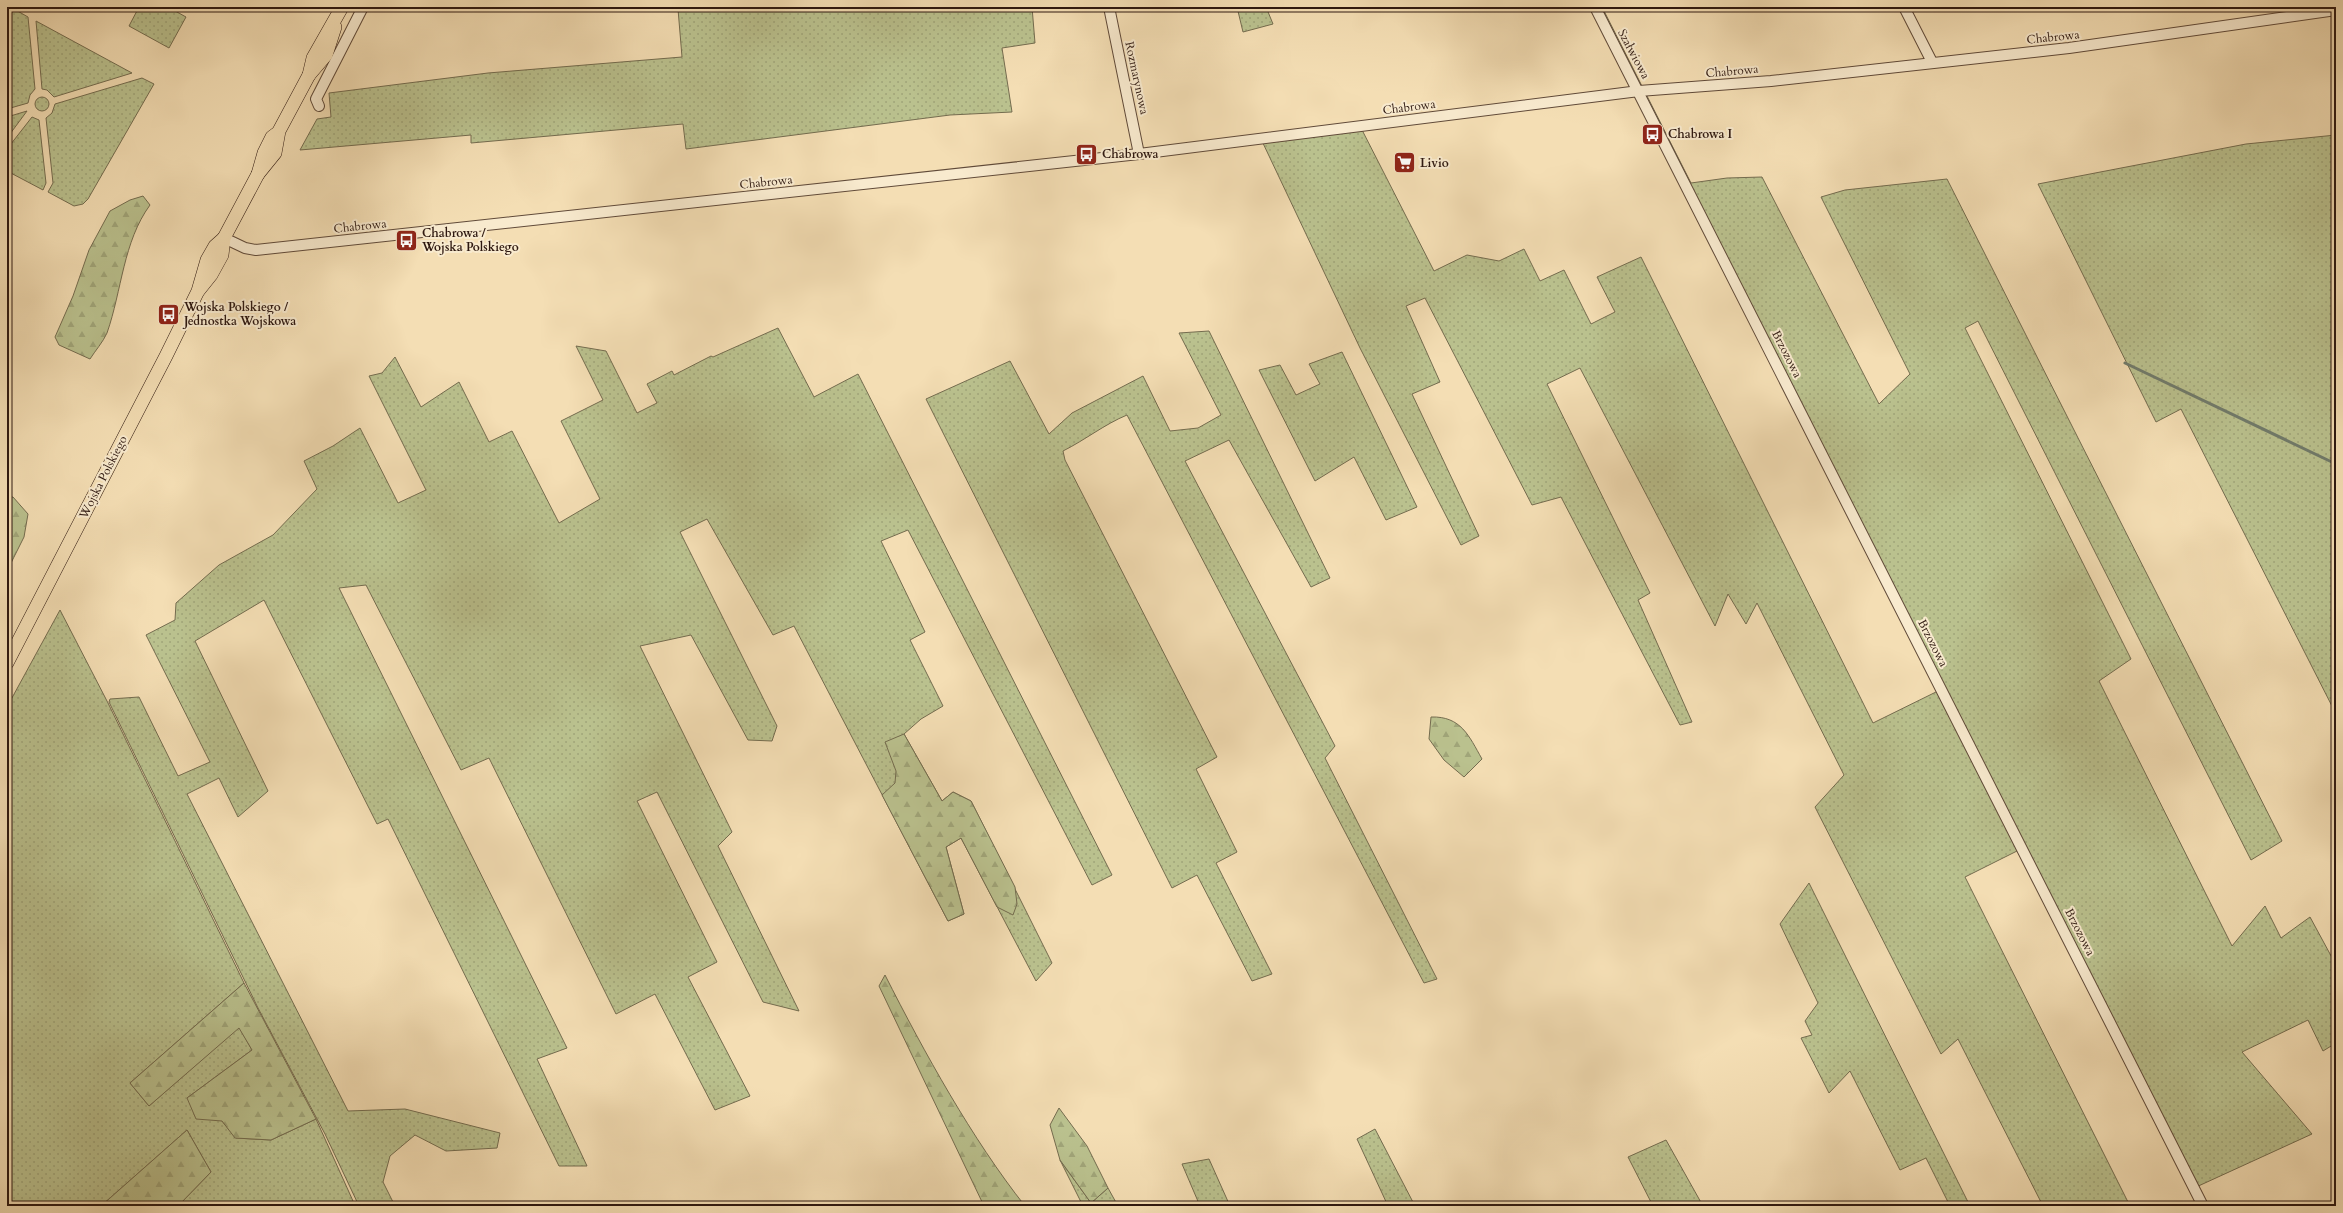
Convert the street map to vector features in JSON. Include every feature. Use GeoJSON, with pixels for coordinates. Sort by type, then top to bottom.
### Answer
{"type":"FeatureCollection","features":[{"type":"Feature","properties":{"kind":"main road","name":"Wojska Polskiego"},"geometry":{"type":"LineString","coordinates":[[7,663],[198,291],[207,260],[215,246],[224,238],[258,174],[264,154],[272,137],[279,131],[309,75],[313,58],[341,9]]}},
{"type":"Feature","properties":{"kind":"street"},"geometry":{"type":"LineString","coordinates":[[319,106],[316,99],[363,7]]}},
{"type":"Feature","properties":{"kind":"street","name":"Rozmarynowa"},"geometry":{"type":"LineString","coordinates":[[1109,7],[1139,154]]}},
{"type":"Feature","properties":{"kind":"street","name":"Szałwiowa"},"geometry":{"type":"LineString","coordinates":[[1595,7],[1639,91]]}},
{"type":"Feature","properties":{"kind":"street"},"geometry":{"type":"LineString","coordinates":[[1904,7],[1932,62]]}},
{"type":"Feature","properties":{"kind":"street","name":"Chabrowa"},"geometry":{"type":"LineString","coordinates":[[224,238],[250,250],[282,247],[1139,154],[1639,91],[1771,81],[2069,48],[2336,10]]}},
{"type":"Feature","properties":{"kind":"street","name":"Brzozowa"},"geometry":{"type":"LineString","coordinates":[[1639,91],[2203,1206]]}},
{"type":"Feature","properties":{"kind":"green space"},"geometry":{"type":"Polygon","coordinates":[[[139,7],[168,7],[186,17],[169,48],[129,26],[139,7]]]}},
{"type":"Feature","properties":{"kind":"green space"},"geometry":{"type":"Polygon","coordinates":[[[701,7],[1032,7],[1035,43],[1002,48],[1012,112],[950,115],[686,149],[683,124],[471,143],[471,135],[300,150],[317,119],[331,117],[329,93],[488,73],[682,57],[678,9],[701,7]]]}},
{"type":"Feature","properties":{"kind":"green space"},"geometry":{"type":"Polygon","coordinates":[[[1237,7],[1266,7],[1273,24],[1243,32],[1237,7]]]}},
{"type":"Feature","properties":{"kind":"green space"},"geometry":{"type":"Polygon","coordinates":[[[1595,7],[1602,7],[1691,183],[1727,178],[1762,177],[1879,404],[1910,374],[1821,197],[1845,190],[1947,179],[2282,841],[2251,860],[1978,321],[1965,328],[2131,659],[2099,681],[2232,946],[2265,906],[2281,938],[2310,917],[2336,965],[2336,1043],[2323,1051],[2308,1020],[2242,1052],[2312,1134],[2194,1188],[2023,848],[1965,877],[2130,1206],[2043,1206],[1958,1039],[1941,1054],[1815,807],[1844,775],[1757,603],[1746,624],[1728,594],[1715,626],[1580,368],[1547,384],[1650,593],[1638,600],[1692,722],[1680,725],[1561,497],[1532,505],[1425,298],[1406,306],[1440,382],[1412,394],[1479,536],[1461,545],[1360,348],[1261,139],[1360,126],[1434,271],[1467,255],[1499,261],[1524,249],[1540,281],[1564,270],[1591,324],[1615,312],[1597,277],[1641,257],[1873,723],[1940,690],[1595,7]]]}},
{"type":"Feature","properties":{"kind":"green space"},"geometry":{"type":"Polygon","coordinates":[[[14,9],[28,17],[35,89],[30,95],[28,103],[7,109],[7,20],[14,9]]]}},
{"type":"Feature","properties":{"kind":"green space"},"geometry":{"type":"Polygon","coordinates":[[[36,21],[132,73],[54,97],[47,90],[42,89],[36,21]]]}},
{"type":"Feature","properties":{"kind":"green space"},"geometry":{"type":"Polygon","coordinates":[[[142,78],[154,84],[88,199],[83,204],[74,206],[48,192],[53,183],[46,118],[52,113],[55,104],[142,78]]]}},
{"type":"Feature","properties":{"kind":"green space"},"geometry":{"type":"Polygon","coordinates":[[[39,97],[45,97],[49,101],[49,107],[45,111],[39,111],[35,107],[35,101],[39,97]]]}},
{"type":"Feature","properties":{"kind":"green space"},"geometry":{"type":"Polygon","coordinates":[[[27,111],[7,138],[7,117],[27,111]]]}},
{"type":"Feature","properties":{"kind":"green space"},"geometry":{"type":"Polygon","coordinates":[[[32,117],[39,120],[46,183],[43,190],[7,171],[7,149],[32,117]]]}},
{"type":"Feature","properties":{"kind":"green space"},"geometry":{"type":"Polygon","coordinates":[[[2336,135],[2336,714],[2181,409],[2156,422],[2038,184],[2246,144],[2336,135]]]}},
{"type":"Feature","properties":{"kind":"green space"},"geometry":{"type":"Polygon","coordinates":[[[143,196],[150,205],[141,219],[128,250],[107,333],[90,359],[59,345],[55,337],[73,296],[89,250],[110,211],[130,200],[143,196]]]}},
{"type":"Feature","properties":{"kind":"green space"},"geometry":{"type":"Polygon","coordinates":[[[778,328],[814,397],[858,374],[1112,875],[1092,885],[908,530],[881,541],[925,632],[910,640],[943,706],[921,719],[904,734],[942,801],[953,792],[971,801],[1052,963],[1036,981],[961,838],[946,847],[964,914],[948,921],[794,626],[773,635],[707,519],[680,532],[777,726],[772,741],[748,740],[691,635],[640,646],[732,832],[718,846],[799,1011],[763,1002],[657,792],[637,801],[717,962],[688,977],[750,1096],[715,1110],[655,994],[616,1014],[489,758],[461,770],[366,585],[339,588],[567,1048],[537,1059],[587,1166],[559,1166],[388,819],[377,824],[264,600],[195,641],[268,791],[238,817],[219,778],[187,794],[348,1111],[405,1109],[500,1133],[497,1148],[446,1151],[415,1135],[390,1156],[383,1182],[395,1206],[359,1206],[325,1134],[258,1008],[109,702],[110,699],[139,697],[178,776],[210,762],[146,635],[175,620],[176,603],[219,565],[273,535],[317,489],[304,461],[333,446],[360,428],[398,503],[426,490],[369,376],[382,373],[395,357],[421,407],[459,382],[489,442],[512,431],[559,523],[600,499],[561,421],[603,400],[576,346],[606,351],[637,413],[657,403],[647,384],[672,371],[674,375],[711,356],[713,357],[778,328]]]}},
{"type":"Feature","properties":{"kind":"green space"},"geometry":{"type":"Polygon","coordinates":[[[1209,331],[1330,578],[1311,587],[1229,440],[1185,461],[1335,746],[1325,758],[1437,979],[1424,983],[1127,415],[1063,451],[1065,460],[1217,757],[1196,769],[1237,852],[1216,863],[1272,974],[1252,981],[1197,875],[1172,888],[926,399],[1010,361],[1049,434],[1072,413],[1143,376],[1170,431],[1198,428],[1221,415],[1179,333],[1209,331]]]}},
{"type":"Feature","properties":{"kind":"green space"},"geometry":{"type":"Polygon","coordinates":[[[1342,352],[1417,507],[1386,520],[1354,457],[1315,481],[1259,370],[1280,365],[1296,395],[1320,384],[1309,364],[1342,352]]]}},
{"type":"Feature","properties":{"kind":"green space"},"geometry":{"type":"Polygon","coordinates":[[[7,371],[11,398],[7,413],[7,371]]]}},
{"type":"Feature","properties":{"kind":"green space"},"geometry":{"type":"Polygon","coordinates":[[[7,497],[13,497],[28,514],[24,537],[7,571],[7,497]]]}},
{"type":"Feature","properties":{"kind":"green space"},"geometry":{"type":"Polygon","coordinates":[[[60,610],[108,703],[244,983],[130,1083],[149,1106],[239,1027],[252,1050],[187,1098],[222,1121],[236,1138],[271,1140],[316,1119],[353,1201],[347,1206],[178,1206],[211,1172],[187,1130],[101,1206],[7,1206],[7,707],[60,610]]]}},
{"type":"Feature","properties":{"kind":"green space"},"geometry":{"type":"Polygon","coordinates":[[[1431,717],[1450,720],[1457,724],[1468,735],[1482,759],[1464,777],[1444,760],[1429,739],[1431,717]]]}},
{"type":"Feature","properties":{"kind":"green space"},"geometry":{"type":"Polygon","coordinates":[[[904,734],[942,801],[953,792],[971,801],[1015,887],[1017,904],[1013,915],[997,907],[961,838],[946,847],[964,914],[948,921],[882,795],[895,783],[896,771],[885,742],[904,734]]]}},
{"type":"Feature","properties":{"kind":"green space"},"geometry":{"type":"Polygon","coordinates":[[[1809,883],[1970,1206],[1950,1206],[1926,1158],[1900,1170],[1850,1071],[1829,1093],[1801,1038],[1812,1035],[1805,1021],[1818,1003],[1780,924],[1809,883]]]}},
{"type":"Feature","properties":{"kind":"green space"},"geometry":{"type":"Polygon","coordinates":[[[885,975],[932,1064],[968,1124],[1005,1180],[1025,1206],[984,1206],[879,986],[885,975]]]}},
{"type":"Feature","properties":{"kind":"green space"},"geometry":{"type":"Polygon","coordinates":[[[244,983],[316,1119],[271,1140],[235,1138],[222,1121],[196,1119],[187,1098],[252,1050],[239,1028],[149,1106],[130,1083],[244,983]]]}},
{"type":"Feature","properties":{"kind":"green space"},"geometry":{"type":"Polygon","coordinates":[[[1059,1108],[1087,1146],[1108,1188],[1091,1203],[1060,1160],[1050,1125],[1059,1108]]]}},
{"type":"Feature","properties":{"kind":"green space"},"geometry":{"type":"Polygon","coordinates":[[[1375,1129],[1415,1206],[1388,1206],[1357,1139],[1375,1129]]]}},
{"type":"Feature","properties":{"kind":"green space"},"geometry":{"type":"Polygon","coordinates":[[[187,1130],[211,1172],[178,1206],[101,1206],[187,1130]]]}},
{"type":"Feature","properties":{"kind":"green space"},"geometry":{"type":"Polygon","coordinates":[[[1666,1140],[1703,1206],[1653,1206],[1628,1157],[1666,1140]]]}},
{"type":"Feature","properties":{"kind":"green space"},"geometry":{"type":"Polygon","coordinates":[[[1209,1159],[1230,1206],[1200,1206],[1182,1164],[1209,1159]]]}},
{"type":"Feature","properties":{"kind":"green space"},"geometry":{"type":"Polygon","coordinates":[[[1060,1160],[1091,1203],[1108,1188],[1118,1206],[1083,1206],[1060,1160]]]}},
{"type":"Feature","properties":{"kind":"waterway"},"geometry":{"type":"LineString","coordinates":[[2125,363],[2336,464]]}},
{"type":"Feature","properties":{"kind":"place","name":"Chabrowa I"},"geometry":{"type":"Point","coordinates":[1653,134]}},
{"type":"Feature","properties":{"kind":"place","name":"Chabrowa"},"geometry":{"type":"Point","coordinates":[1086,154]}},
{"type":"Feature","properties":{"kind":"place","name":"Livio"},"geometry":{"type":"Point","coordinates":[1405,163]}},
{"type":"Feature","properties":{"kind":"place","name":"Chabrowa / Wojska Polskiego"},"geometry":{"type":"Point","coordinates":[406,240]}},
{"type":"Feature","properties":{"kind":"place","name":"Wojska Polskiego / Jednostka Wojskowa"},"geometry":{"type":"Point","coordinates":[169,314]}}]}
